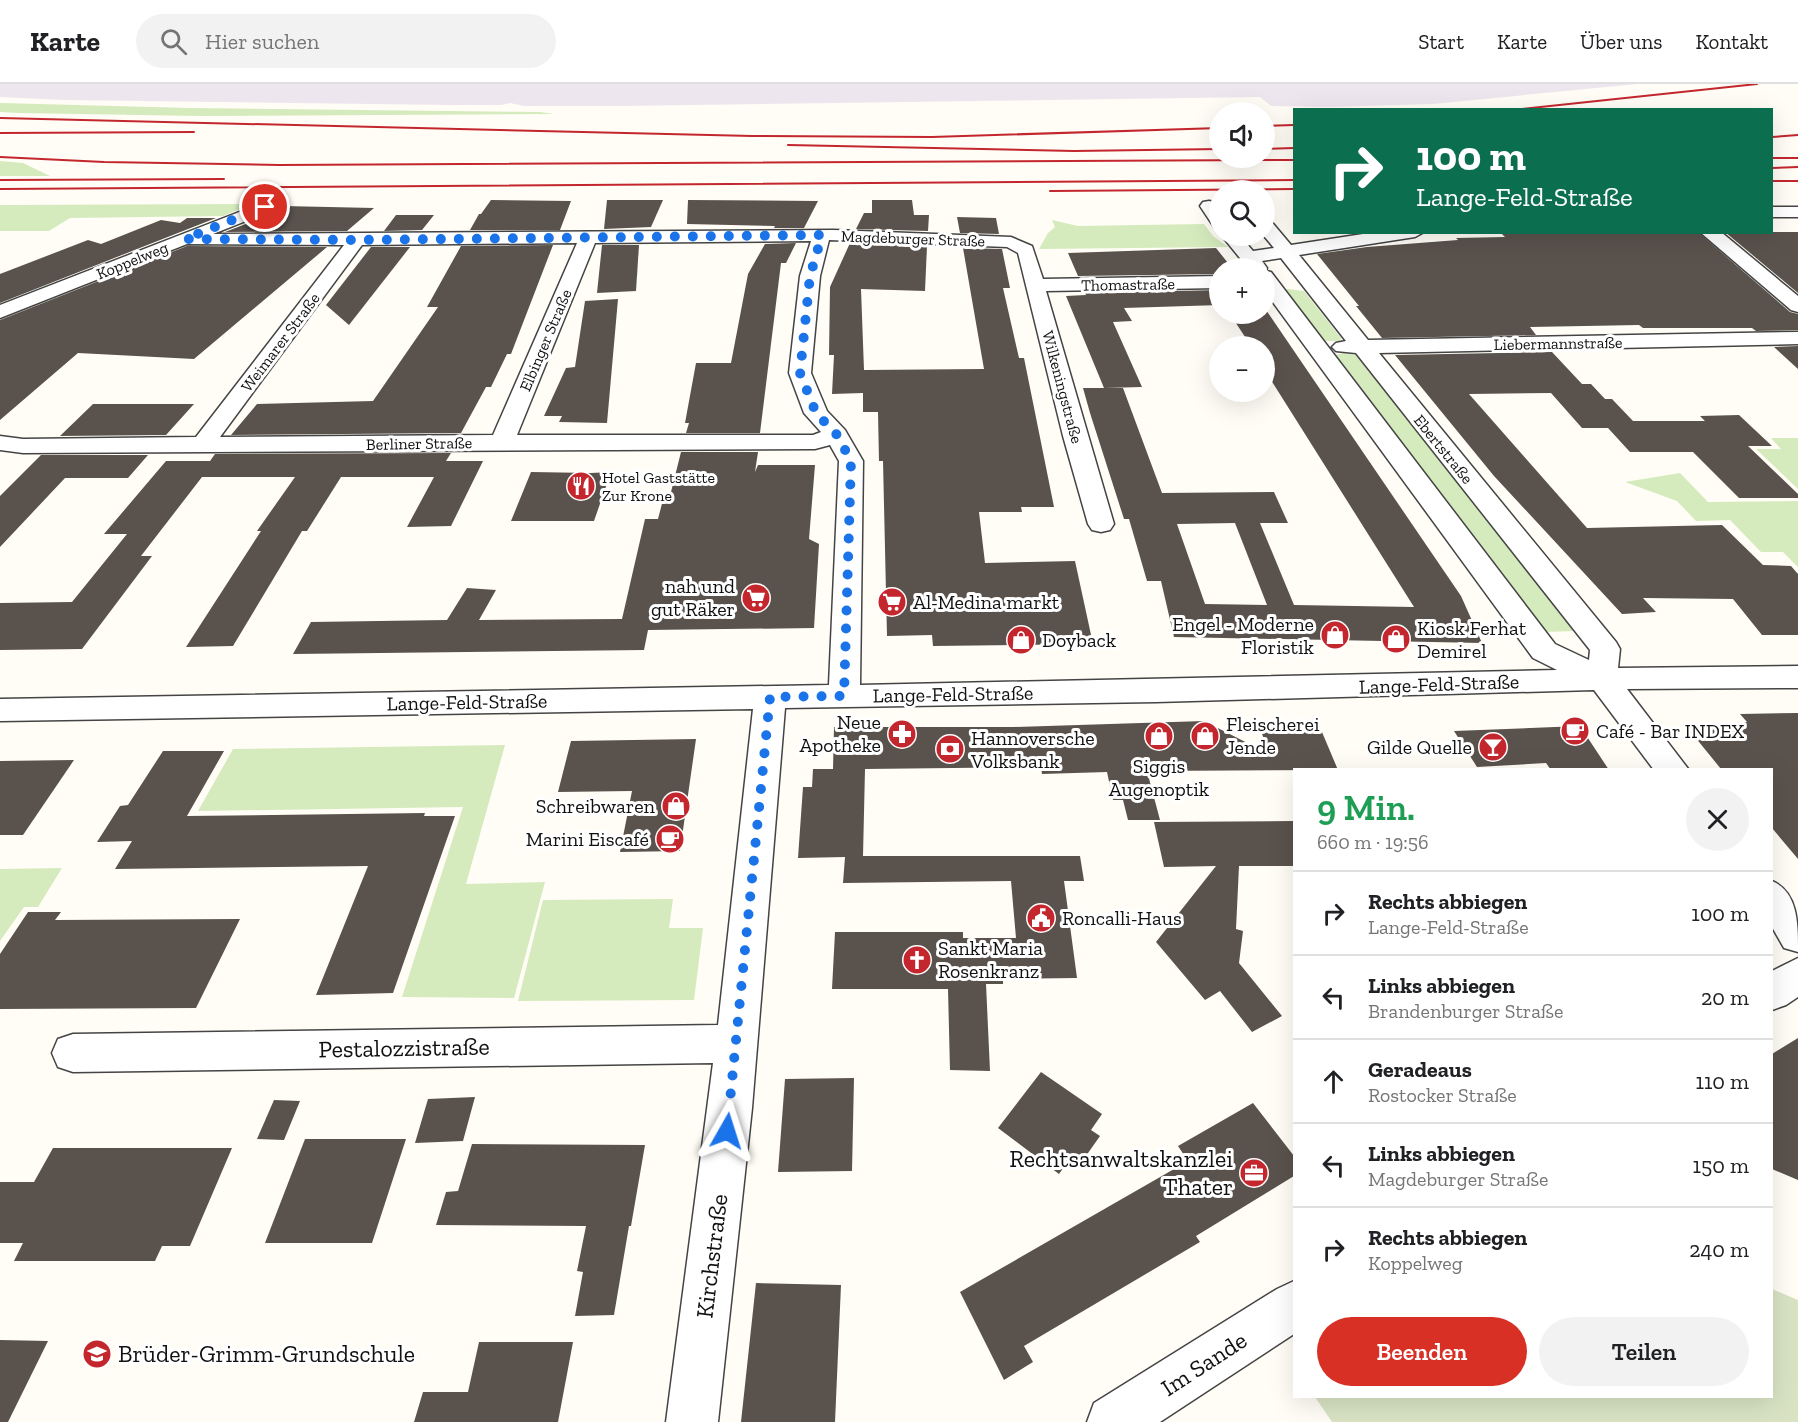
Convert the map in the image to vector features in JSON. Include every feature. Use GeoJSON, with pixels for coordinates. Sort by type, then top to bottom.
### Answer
{"type":"FeatureCollection","features":[{"type":"Feature","properties":{"kind":"street","name":"Koppelweg"},"geometry":{"type":"LineString","coordinates":[[0,312],[265,207]]}},
{"type":"Feature","properties":{"kind":"street"},"geometry":{"type":"LineString","coordinates":[[1773,212],[1798,212]]}},
{"type":"Feature","properties":{"kind":"street"},"geometry":{"type":"LineString","coordinates":[[1275,261],[1285,252],[1402,234]]}},
{"type":"Feature","properties":{"kind":"street"},"geometry":{"type":"LineString","coordinates":[[1711,234],[1798,306]]}},
{"type":"Feature","properties":{"kind":"street","name":"Magdeburger Straße"},"geometry":{"type":"LineString","coordinates":[[185,239],[357,240],[822,235],[1011,242],[1026,250]]}},
{"type":"Feature","properties":{"kind":"street"},"geometry":{"type":"LineString","coordinates":[[822,235],[810,276],[800,373],[816,413],[837,435],[851,461],[844,696]]}},
{"type":"Feature","properties":{"kind":"street","name":"Elbinger Straße"},"geometry":{"type":"LineString","coordinates":[[502,442],[588,238]]}},
{"type":"Feature","properties":{"kind":"street","name":"Ebertstraße"},"geometry":{"type":"LineString","coordinates":[[1275,239],[1605,649],[1602,679]]}},
{"type":"Feature","properties":{"kind":"street","name":"Weimarer Straße"},"geometry":{"type":"LineString","coordinates":[[203,444],[357,240]]}},
{"type":"Feature","properties":{"kind":"street","name":"Ebertstraße"},"geometry":{"type":"LineString","coordinates":[[1238,246],[1248,258]]}},
{"type":"Feature","properties":{"kind":"street","name":"Wilkeningstraße"},"geometry":{"type":"LineString","coordinates":[[1026,250],[1075,436],[1101,524]]}},
{"type":"Feature","properties":{"kind":"street"},"geometry":{"type":"LineString","coordinates":[[1275,276],[1309,282]]}},
{"type":"Feature","properties":{"kind":"street","name":"Thomastraße"},"geometry":{"type":"LineString","coordinates":[[1036,285],[1209,282]]}},
{"type":"Feature","properties":{"kind":"street","name":"Ebertstraße"},"geometry":{"type":"LineString","coordinates":[[1275,291],[1544,651],[1602,679],[1670,768]]}},
{"type":"Feature","properties":{"kind":"street","name":"Liebermannstraße"},"geometry":{"type":"LineString","coordinates":[[1318,348],[1798,338]]}},
{"type":"Feature","properties":{"kind":"street","name":"Berliner Straße"},"geometry":{"type":"LineString","coordinates":[[0,443],[23,446],[815,442],[837,435]]}},
{"type":"Feature","properties":{"kind":"street","name":"Lange-Feld-Straße"},"geometry":{"type":"LineString","coordinates":[[0,710],[1381,687],[1602,679],[1798,677]]}},
{"type":"Feature","properties":{"kind":"street","name":"Kirchstraße"},"geometry":{"type":"LineString","coordinates":[[692,1422],[729,1108],[770,697]]}},
{"type":"Feature","properties":{"kind":"street"},"geometry":{"type":"LineString","coordinates":[[1773,898],[1798,936]]}},
{"type":"Feature","properties":{"kind":"street"},"geometry":{"type":"LineString","coordinates":[[1773,991],[1798,975]]}},
{"type":"Feature","properties":{"kind":"street","name":"Pestalozzistraße"},"geometry":{"type":"LineString","coordinates":[[73,1053],[735,1044]]}},
{"type":"Feature","properties":{"kind":"street","name":"Im Sande"},"geometry":{"type":"LineString","coordinates":[[1113,1422],[1293,1307]]}},
{"type":"Feature","properties":{"kind":"shaded area"},"geometry":{"type":"Polygon","coordinates":[[[0,84],[1637,84],[1433,104],[1328,107],[1275,106],[1275,102],[1266,102],[1260,97],[524,106],[510,103],[449,105],[64,100],[0,97],[0,84]]]}},
{"type":"Feature","properties":{"kind":"green space"},"geometry":{"type":"Polygon","coordinates":[[[0,103],[554,114],[201,116],[18,113],[0,112],[0,103]]]}},
{"type":"Feature","properties":{"kind":"green space"},"geometry":{"type":"Polygon","coordinates":[[[0,161],[23,163],[50,176],[0,176],[0,161]]]}},
{"type":"Feature","properties":{"kind":"green space"},"geometry":{"type":"Polygon","coordinates":[[[252,204],[223,216],[70,218],[49,231],[0,231],[0,205],[252,204]]]}},
{"type":"Feature","properties":{"kind":"green space"},"geometry":{"type":"Polygon","coordinates":[[[1052,220],[1078,226],[1204,224],[1209,231],[1209,246],[1228,247],[1039,249],[1048,233],[1055,227],[1052,220]]]}},
{"type":"Feature","properties":{"kind":"green space"},"geometry":{"type":"Polygon","coordinates":[[[1287,289],[1304,291],[1341,338],[1340,341],[1321,339],[1285,291],[1287,289]]]}},
{"type":"Feature","properties":{"kind":"green space"},"geometry":{"type":"Polygon","coordinates":[[[1343,353],[1356,355],[1574,631],[1544,632],[1335,355],[1343,353]]]}},
{"type":"Feature","properties":{"kind":"green space"},"geometry":{"type":"Polygon","coordinates":[[[1771,438],[1798,438],[1798,489],[1756,449],[1781,449],[1771,438]]]}},
{"type":"Feature","properties":{"kind":"green space"},"geometry":{"type":"Polygon","coordinates":[[[1680,473],[1708,502],[1798,501],[1798,567],[1783,552],[1761,552],[1730,520],[1696,521],[1677,501],[1625,482],[1680,473]]]}},
{"type":"Feature","properties":{"kind":"green space"},"geometry":{"type":"Polygon","coordinates":[[[505,745],[466,884],[545,882],[514,998],[402,997],[463,807],[198,811],[233,749],[505,745]]]}},
{"type":"Feature","properties":{"kind":"green space"},"geometry":{"type":"Polygon","coordinates":[[[62,868],[38,907],[24,907],[0,941],[0,869],[62,868]]]}},
{"type":"Feature","properties":{"kind":"green space"},"geometry":{"type":"Polygon","coordinates":[[[673,899],[669,928],[703,928],[694,1000],[518,1001],[543,900],[673,899]]]}},
{"type":"Feature","properties":{"kind":"green space"},"geometry":{"type":"Polygon","coordinates":[[[1773,1289],[1798,1300],[1798,1422],[1332,1422],[1316,1398],[1773,1398],[1773,1289]]]}},
{"type":"Feature","properties":{"kind":"building"},"geometry":{"type":"Polygon","coordinates":[[[491,200],[571,201],[560,230],[470,230],[479,214],[491,200]]]}},
{"type":"Feature","properties":{"kind":"building"},"geometry":{"type":"Polygon","coordinates":[[[607,200],[663,200],[651,227],[604,229],[607,200]]]}},
{"type":"Feature","properties":{"kind":"building"},"geometry":{"type":"Polygon","coordinates":[[[688,200],[818,201],[804,228],[774,228],[775,226],[687,224],[688,200]]]}},
{"type":"Feature","properties":{"kind":"building"},"geometry":{"type":"Polygon","coordinates":[[[872,200],[912,200],[914,215],[929,215],[928,231],[856,229],[864,213],[872,213],[872,200]]]}},
{"type":"Feature","properties":{"kind":"building"},"geometry":{"type":"Polygon","coordinates":[[[283,206],[374,208],[347,231],[225,232],[256,220],[267,220],[283,206]]]}},
{"type":"Feature","properties":{"kind":"building"},"geometry":{"type":"Polygon","coordinates":[[[396,215],[434,215],[422,230],[384,231],[396,215]]]}},
{"type":"Feature","properties":{"kind":"building"},"geometry":{"type":"Polygon","coordinates":[[[957,217],[996,218],[999,234],[960,233],[957,217]]]}},
{"type":"Feature","properties":{"kind":"building"},"geometry":{"type":"Polygon","coordinates":[[[187,218],[216,218],[0,303],[0,274],[88,240],[101,244],[161,220],[180,223],[187,218]]]}},
{"type":"Feature","properties":{"kind":"building"},"geometry":{"type":"Polygon","coordinates":[[[1798,232],[1798,293],[1727,234],[1798,232]]]}},
{"type":"Feature","properties":{"kind":"building"},"geometry":{"type":"Polygon","coordinates":[[[1502,234],[1700,234],[1790,312],[1798,314],[1798,330],[1643,328],[1639,325],[1530,327],[1536,335],[1382,338],[1317,254],[1367,247],[1458,240],[1456,238],[1505,237],[1502,234]]]}},
{"type":"Feature","properties":{"kind":"building"},"geometry":{"type":"Polygon","coordinates":[[[796,243],[786,263],[781,263],[760,433],[686,433],[689,423],[685,423],[696,363],[731,363],[748,274],[765,244],[796,243]]]}},
{"type":"Feature","properties":{"kind":"building"},"geometry":{"type":"Polygon","coordinates":[[[850,243],[927,246],[925,291],[861,289],[864,370],[984,369],[963,248],[1002,249],[1010,288],[1003,288],[1019,358],[1024,358],[1054,507],[1021,507],[1022,512],[979,512],[985,563],[1075,561],[1093,644],[933,646],[932,635],[887,636],[883,461],[879,461],[878,412],[863,412],[863,393],[832,394],[834,355],[829,355],[830,287],[850,243]]]}},
{"type":"Feature","properties":{"kind":"building"},"geometry":{"type":"Polygon","coordinates":[[[553,245],[511,354],[507,354],[491,387],[486,387],[461,433],[231,435],[257,404],[373,401],[438,307],[427,307],[461,246],[553,245]]]}},
{"type":"Feature","properties":{"kind":"building"},"geometry":{"type":"Polygon","coordinates":[[[602,245],[639,245],[636,291],[597,293],[602,245]]]}},
{"type":"Feature","properties":{"kind":"building"},"geometry":{"type":"Polygon","coordinates":[[[187,246],[327,247],[194,359],[78,353],[0,420],[0,320],[187,246]]]}},
{"type":"Feature","properties":{"kind":"building"},"geometry":{"type":"Polygon","coordinates":[[[371,247],[410,247],[349,325],[326,305],[371,247]]]}},
{"type":"Feature","properties":{"kind":"building"},"geometry":{"type":"Polygon","coordinates":[[[1216,248],[1224,258],[1209,258],[1209,274],[1078,276],[1068,253],[1216,248]]]}},
{"type":"Feature","properties":{"kind":"building"},"geometry":{"type":"Polygon","coordinates":[[[1209,290],[1209,305],[1124,308],[1132,321],[1113,322],[1142,387],[1105,388],[1123,388],[1162,493],[1274,492],[1288,523],[1260,523],[1294,605],[1414,607],[1275,386],[1275,336],[1244,336],[1237,324],[1275,323],[1461,596],[1482,643],[1174,637],[1161,581],[1147,581],[1129,519],[1124,519],[1083,388],[1104,388],[1066,296],[1086,295],[1085,293],[1209,290]],[[1235,523],[1177,524],[1205,604],[1267,605],[1235,523]]]}},
{"type":"Feature","properties":{"kind":"building"},"geometry":{"type":"Polygon","coordinates":[[[618,299],[607,423],[559,422],[562,416],[544,416],[566,368],[575,367],[585,301],[618,299]]]}},
{"type":"Feature","properties":{"kind":"building"},"geometry":{"type":"Polygon","coordinates":[[[1798,346],[1798,369],[1774,347],[1798,346]]]}},
{"type":"Feature","properties":{"kind":"building"},"geometry":{"type":"Polygon","coordinates":[[[1552,352],[1582,384],[1591,384],[1605,399],[1612,399],[1633,421],[1705,421],[1700,416],[1739,415],[1772,446],[1748,446],[1798,494],[1798,498],[1739,498],[1693,452],[1630,452],[1608,428],[1582,428],[1551,393],[1469,394],[1587,528],[1722,525],[1763,565],[1791,566],[1798,574],[1798,635],[1762,635],[1733,599],[1643,598],[1656,612],[1622,614],[1494,476],[1395,355],[1552,352]]]}},
{"type":"Feature","properties":{"kind":"building"},"geometry":{"type":"Polygon","coordinates":[[[93,404],[194,404],[166,435],[60,436],[93,404]]]}},
{"type":"Feature","properties":{"kind":"building"},"geometry":{"type":"Polygon","coordinates":[[[681,452],[758,452],[755,472],[758,465],[815,465],[809,539],[819,544],[814,628],[648,630],[644,650],[293,654],[311,622],[447,620],[467,588],[496,590],[479,620],[622,619],[645,519],[658,519],[665,492],[671,492],[681,452]]]}},
{"type":"Feature","properties":{"kind":"building"},"geometry":{"type":"Polygon","coordinates":[[[451,453],[446,461],[483,461],[451,526],[407,527],[434,477],[341,477],[307,531],[302,531],[233,646],[186,647],[261,531],[257,531],[295,477],[202,477],[141,556],[152,556],[82,649],[0,650],[0,603],[72,602],[127,534],[104,534],[166,461],[210,461],[215,454],[451,453]]]}},
{"type":"Feature","properties":{"kind":"building"},"geometry":{"type":"Polygon","coordinates":[[[41,455],[148,455],[128,478],[65,478],[0,547],[0,496],[41,455]]]}},
{"type":"Feature","properties":{"kind":"building"},"geometry":{"type":"Polygon","coordinates":[[[531,472],[611,472],[594,521],[511,521],[531,472]]]}},
{"type":"Feature","properties":{"kind":"building"},"geometry":{"type":"Polygon","coordinates":[[[1798,713],[1798,859],[1773,829],[1773,768],[1720,768],[1686,726],[1747,722],[1740,714],[1798,713]]]}},
{"type":"Feature","properties":{"kind":"building"},"geometry":{"type":"Polygon","coordinates":[[[1204,721],[1269,754],[1259,725],[1319,725],[1337,768],[1147,771],[1160,820],[1128,820],[1123,800],[1113,800],[1107,772],[1042,774],[1041,767],[865,769],[863,856],[1080,856],[1084,881],[1064,881],[1077,978],[1003,979],[1003,984],[986,984],[990,1071],[950,1070],[948,989],[832,989],[835,932],[963,932],[963,938],[1016,938],[1011,881],[843,883],[845,857],[798,858],[803,787],[812,787],[813,769],[833,769],[834,727],[1014,727],[1204,721]]]}},
{"type":"Feature","properties":{"kind":"building"},"geometry":{"type":"Polygon","coordinates":[[[1580,726],[1608,768],[1550,768],[1546,763],[1477,767],[1454,731],[1580,726]]]}},
{"type":"Feature","properties":{"kind":"building"},"geometry":{"type":"Polygon","coordinates":[[[696,739],[680,851],[620,852],[632,791],[558,792],[571,741],[696,739]]]}},
{"type":"Feature","properties":{"kind":"building"},"geometry":{"type":"Polygon","coordinates":[[[163,751],[224,751],[187,816],[425,813],[424,816],[455,816],[393,993],[316,995],[368,866],[115,869],[132,841],[97,842],[120,806],[128,805],[163,751]]]}},
{"type":"Feature","properties":{"kind":"building"},"geometry":{"type":"Polygon","coordinates":[[[74,760],[23,835],[0,835],[0,761],[74,760]]]}},
{"type":"Feature","properties":{"kind":"building"},"geometry":{"type":"Polygon","coordinates":[[[1293,821],[1293,866],[1239,866],[1236,929],[1243,931],[1239,963],[1282,1016],[1252,1032],[1220,991],[1205,1000],[1156,942],[1216,866],[1164,867],[1154,822],[1293,821]]]}},
{"type":"Feature","properties":{"kind":"building"},"geometry":{"type":"Polygon","coordinates":[[[28,912],[61,912],[55,920],[240,919],[196,1008],[0,1009],[0,954],[28,912]]]}},
{"type":"Feature","properties":{"kind":"building"},"geometry":{"type":"Polygon","coordinates":[[[1798,1038],[1798,1180],[1773,1169],[1773,1053],[1798,1038]]]}},
{"type":"Feature","properties":{"kind":"building"},"geometry":{"type":"Polygon","coordinates":[[[1041,1072],[1102,1114],[1091,1130],[1100,1136],[1081,1163],[1072,1156],[1059,1174],[998,1128],[1041,1072]]]}},
{"type":"Feature","properties":{"kind":"building"},"geometry":{"type":"Polygon","coordinates":[[[854,1078],[852,1171],[778,1172],[785,1079],[854,1078]]]}},
{"type":"Feature","properties":{"kind":"building"},"geometry":{"type":"Polygon","coordinates":[[[475,1097],[463,1141],[415,1143],[428,1099],[475,1097]]]}},
{"type":"Feature","properties":{"kind":"building"},"geometry":{"type":"Polygon","coordinates":[[[274,1100],[300,1101],[284,1140],[257,1139],[274,1100]]]}},
{"type":"Feature","properties":{"kind":"building"},"geometry":{"type":"Polygon","coordinates":[[[1253,1103],[1293,1155],[1293,1177],[1196,1236],[1200,1242],[1024,1346],[1033,1362],[1004,1380],[960,1292],[1188,1161],[1178,1146],[1253,1103]]]}},
{"type":"Feature","properties":{"kind":"building"},"geometry":{"type":"Polygon","coordinates":[[[305,1139],[406,1139],[372,1243],[265,1243],[305,1139]]]}},
{"type":"Feature","properties":{"kind":"building"},"geometry":{"type":"Polygon","coordinates":[[[472,1144],[645,1145],[614,1315],[575,1316],[583,1272],[577,1271],[586,1226],[436,1225],[446,1192],[458,1191],[472,1144]]]}},
{"type":"Feature","properties":{"kind":"building"},"geometry":{"type":"Polygon","coordinates":[[[53,1148],[232,1148],[190,1246],[162,1246],[155,1261],[14,1261],[23,1243],[0,1243],[0,1182],[34,1182],[53,1148]]]}},
{"type":"Feature","properties":{"kind":"building"},"geometry":{"type":"Polygon","coordinates":[[[756,1283],[841,1285],[835,1422],[741,1422],[756,1283]]]}},
{"type":"Feature","properties":{"kind":"building"},"geometry":{"type":"Polygon","coordinates":[[[0,1340],[48,1341],[8,1422],[0,1422],[0,1340]]]}},
{"type":"Feature","properties":{"kind":"building"},"geometry":{"type":"Polygon","coordinates":[[[479,1342],[573,1342],[558,1422],[414,1422],[423,1392],[468,1392],[479,1342]]]}},
{"type":"Feature","properties":{"kind":"railway"},"geometry":{"type":"LineString","coordinates":[[1532,108],[1757,84]]}},
{"type":"Feature","properties":{"kind":"railway"},"geometry":{"type":"LineString","coordinates":[[0,118],[752,136],[932,137],[1209,128]]}},
{"type":"Feature","properties":{"kind":"railway"},"geometry":{"type":"LineString","coordinates":[[1275,126],[1293,125]]}},
{"type":"Feature","properties":{"kind":"railway"},"geometry":{"type":"LineString","coordinates":[[0,133],[194,132]]}},
{"type":"Feature","properties":{"kind":"railway"},"geometry":{"type":"LineString","coordinates":[[1773,137],[1798,135]]}},
{"type":"Feature","properties":{"kind":"railway"},"geometry":{"type":"LineString","coordinates":[[788,145],[1074,151],[1209,149]]}},
{"type":"Feature","properties":{"kind":"railway"},"geometry":{"type":"LineString","coordinates":[[1275,149],[1293,148]]}},
{"type":"Feature","properties":{"kind":"railway"},"geometry":{"type":"LineString","coordinates":[[0,157],[104,162],[279,165],[1293,160]]}},
{"type":"Feature","properties":{"kind":"railway"},"geometry":{"type":"LineString","coordinates":[[1773,158],[1798,158]]}},
{"type":"Feature","properties":{"kind":"railway"},"geometry":{"type":"LineString","coordinates":[[1773,168],[1798,167]]}},
{"type":"Feature","properties":{"kind":"railway"},"geometry":{"type":"LineString","coordinates":[[0,180],[224,179]]}},
{"type":"Feature","properties":{"kind":"railway"},"geometry":{"type":"LineString","coordinates":[[0,189],[1293,180]]}},
{"type":"Feature","properties":{"kind":"railway"},"geometry":{"type":"LineString","coordinates":[[1773,181],[1798,181]]}},
{"type":"Feature","properties":{"kind":"railway"},"geometry":{"type":"LineString","coordinates":[[1050,191],[1293,189]]}},
{"type":"Feature","properties":{"kind":"place","name":"Hotel Gaststätte Zur Krone"},"geometry":{"type":"Point","coordinates":[581,486]}},
{"type":"Feature","properties":{"kind":"place","name":"nah und gut Räker"},"geometry":{"type":"Point","coordinates":[756,598]}},
{"type":"Feature","properties":{"kind":"place","name":"Al-Medina markt"},"geometry":{"type":"Point","coordinates":[892,602]}},
{"type":"Feature","properties":{"kind":"place","name":"Engel - Moderne Floristik"},"geometry":{"type":"Point","coordinates":[1335,635]}},
{"type":"Feature","properties":{"kind":"place","name":"Kiosk Ferhat Demirel"},"geometry":{"type":"Point","coordinates":[1396,639]}},
{"type":"Feature","properties":{"kind":"place","name":"Doyback"},"geometry":{"type":"Point","coordinates":[1021,640]}},
{"type":"Feature","properties":{"kind":"place","name":"Café - Bar INDEX"},"geometry":{"type":"Point","coordinates":[1575,731]}},
{"type":"Feature","properties":{"kind":"place","name":"Neue Apotheke"},"geometry":{"type":"Point","coordinates":[902,734]}},
{"type":"Feature","properties":{"kind":"place","name":"Siggis Augenoptik"},"geometry":{"type":"Point","coordinates":[1159,736]}},
{"type":"Feature","properties":{"kind":"place","name":"Fleischerei Jende"},"geometry":{"type":"Point","coordinates":[1205,736]}},
{"type":"Feature","properties":{"kind":"place","name":"Gilde Quelle"},"geometry":{"type":"Point","coordinates":[1493,747]}},
{"type":"Feature","properties":{"kind":"place","name":"Hannoversche Volksbank"},"geometry":{"type":"Point","coordinates":[950,749]}},
{"type":"Feature","properties":{"kind":"place","name":"Schreibwaren"},"geometry":{"type":"Point","coordinates":[676,806]}},
{"type":"Feature","properties":{"kind":"place","name":"Marini Eiscafé"},"geometry":{"type":"Point","coordinates":[670,839]}},
{"type":"Feature","properties":{"kind":"place","name":"Roncalli-Haus"},"geometry":{"type":"Point","coordinates":[1041,918]}},
{"type":"Feature","properties":{"kind":"place","name":"Sankt Maria Rosenkranz"},"geometry":{"type":"Point","coordinates":[917,960]}},
{"type":"Feature","properties":{"kind":"place","name":"Rechtsanwaltskanzlei Thater"},"geometry":{"type":"Point","coordinates":[1254,1173]}},
{"type":"Feature","properties":{"kind":"place","name":"Brüder-Grimm-Grundschule"},"geometry":{"type":"Point","coordinates":[97,1354]}},
{"type":"Feature","properties":{"kind":"route"},"geometry":{"type":"LineString","coordinates":[[265,207],[185,239],[357,240],[822,235],[810,276],[800,373],[816,413],[837,435],[851,461],[844,696],[770,697],[727,1131]]}}]}
